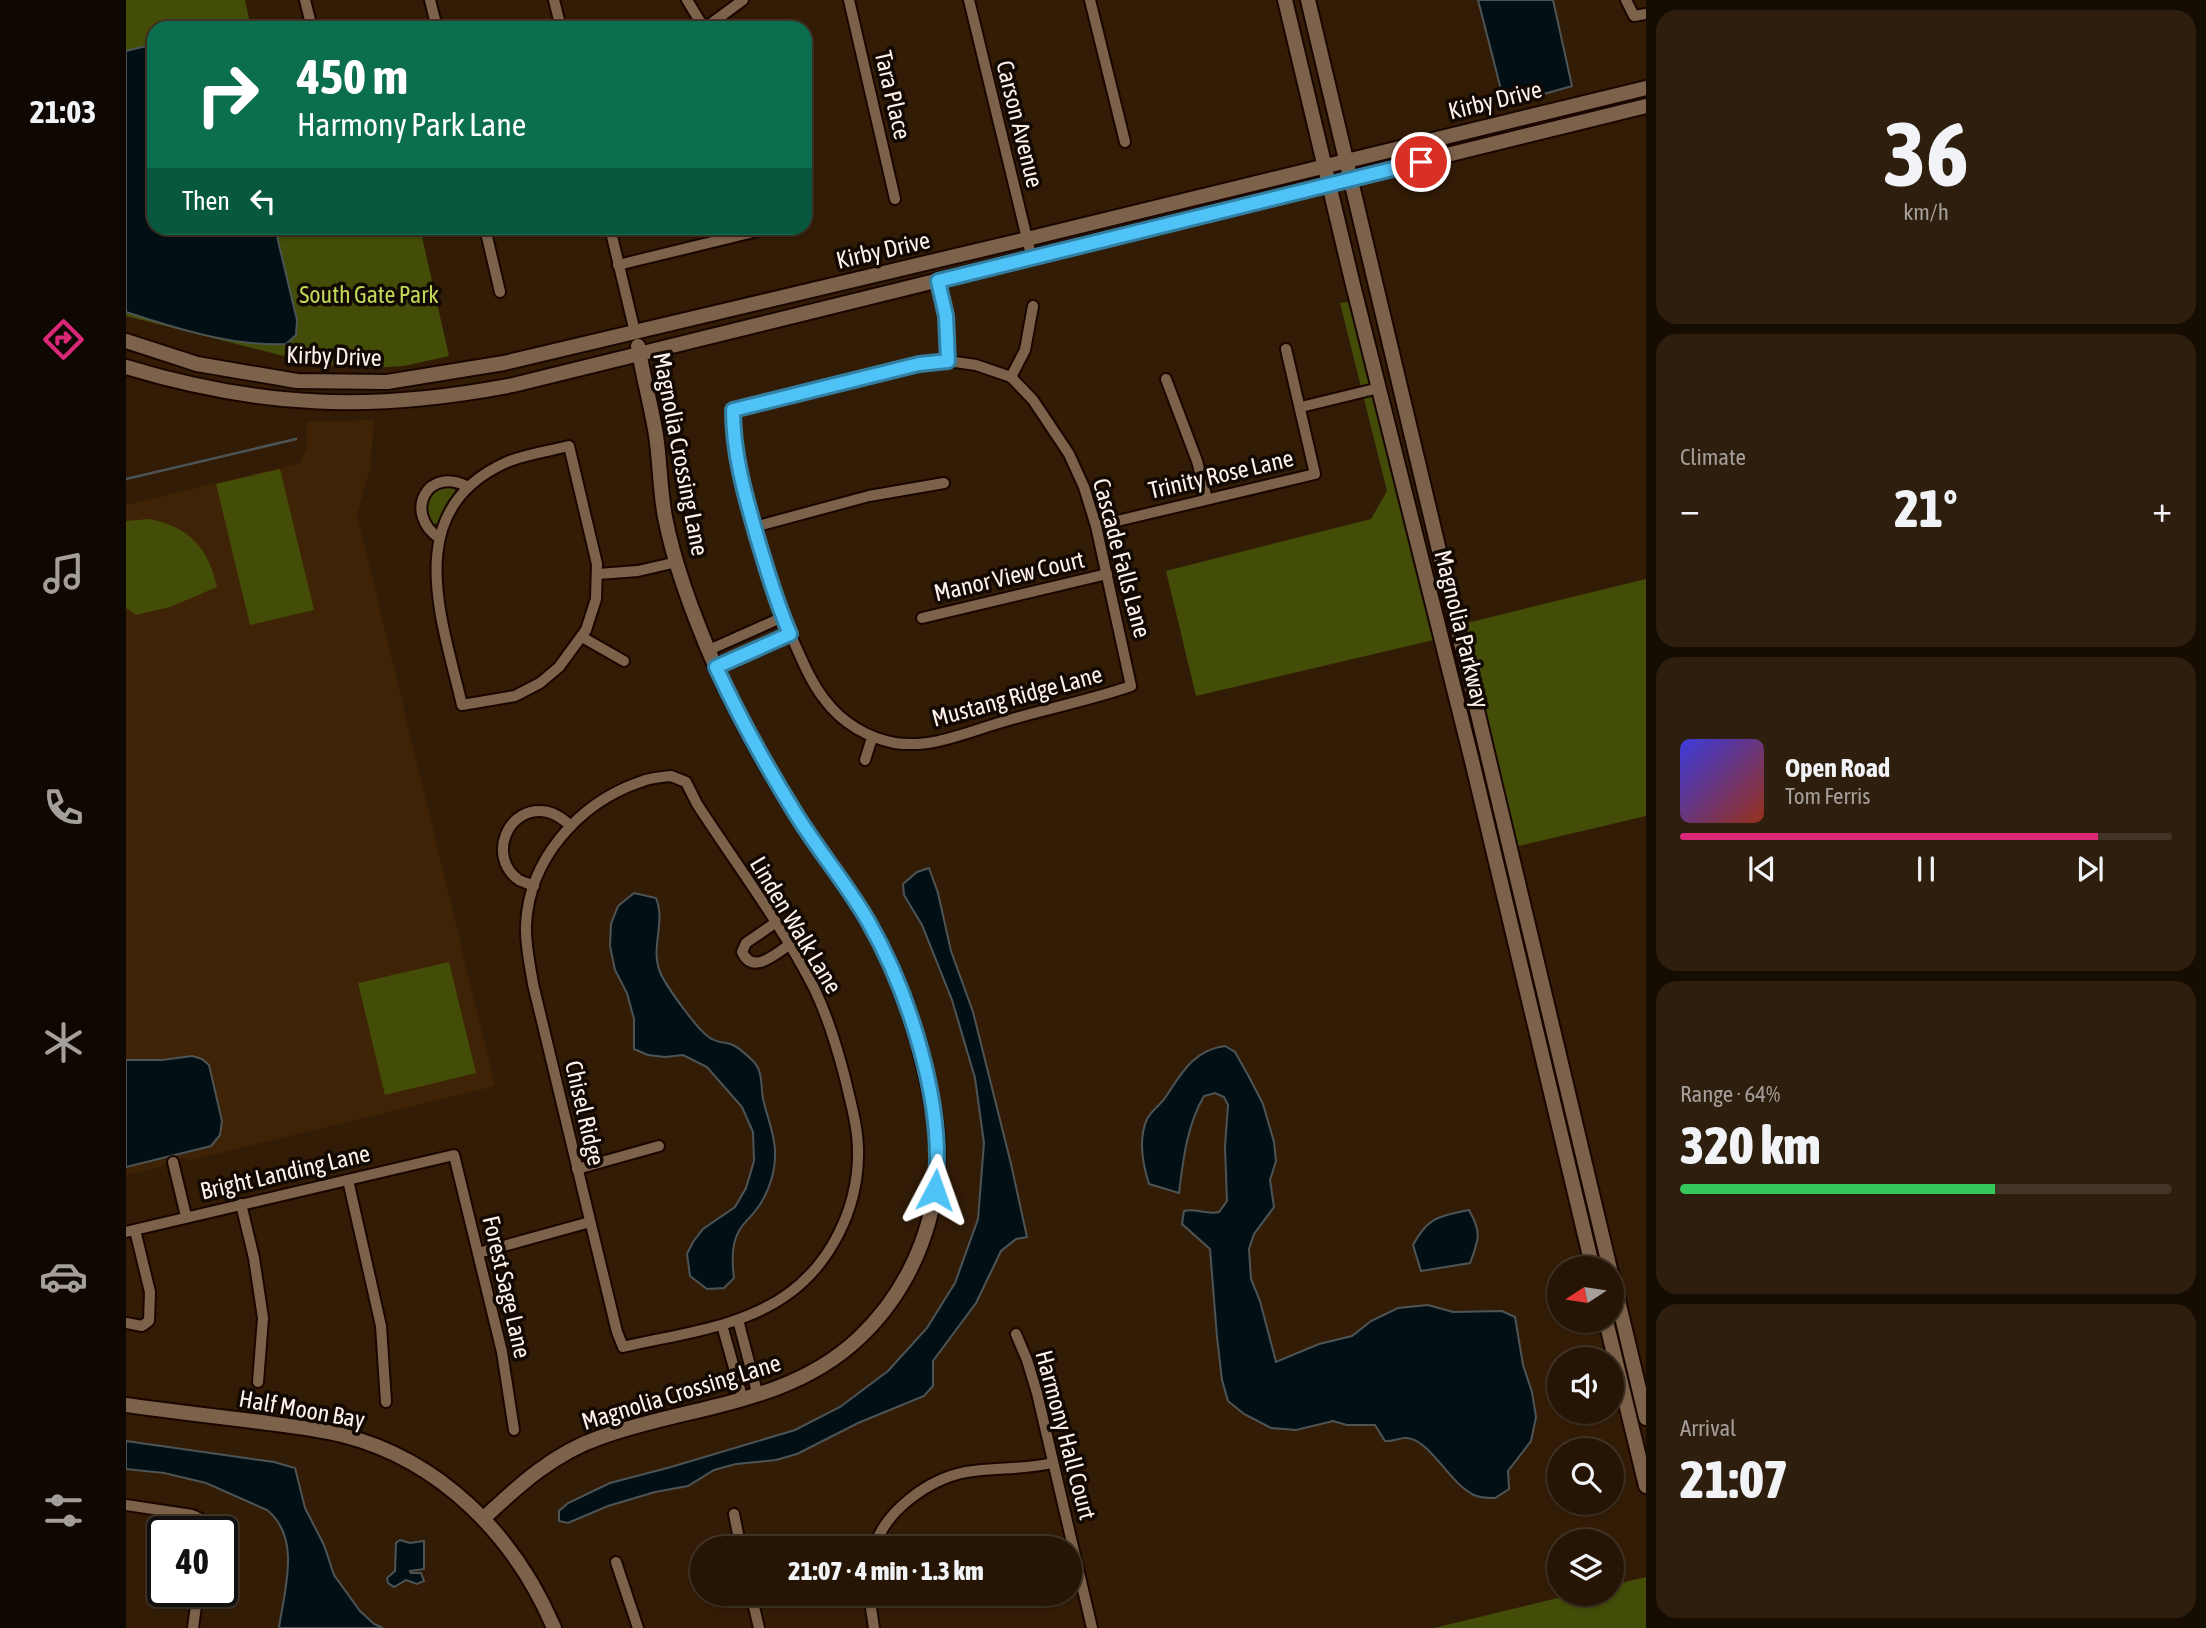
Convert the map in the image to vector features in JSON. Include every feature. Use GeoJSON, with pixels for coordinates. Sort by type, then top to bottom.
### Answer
{"type":"FeatureCollection","features":[{"type":"Feature","properties":{"kind":"main road","name":"Magnolia Parkway"},"geometry":{"type":"LineString","coordinates":[[1285,0],[1590,1256]]}},
{"type":"Feature","properties":{"kind":"main road","name":"Magnolia Parkway"},"geometry":{"type":"LineString","coordinates":[[1308,0],[1607,1256]]}},
{"type":"Feature","properties":{"kind":"main road","name":"Kirby Drive"},"geometry":{"type":"LineString","coordinates":[[126,341],[197,365],[297,381],[387,382],[505,363],[1646,88]]}},
{"type":"Feature","properties":{"kind":"main road"},"geometry":{"type":"LineString","coordinates":[[1620,94],[1624,112]]}},
{"type":"Feature","properties":{"kind":"main road","name":"Kirby Drive"},"geometry":{"type":"LineString","coordinates":[[126,367],[178,383],[245,395],[334,404],[387,403],[452,397],[513,385],[1032,259],[1646,106]]}},
{"type":"Feature","properties":{"kind":"main road"},"geometry":{"type":"LineString","coordinates":[[1228,211],[1227,198],[1280,182],[1290,174]]}},
{"type":"Feature","properties":{"kind":"main road"},"geometry":{"type":"LineString","coordinates":[[1142,232],[1161,220],[1209,204],[1213,201],[1214,193]]}},
{"type":"Feature","properties":{"kind":"main road","name":"Magnolia Crossing Lane"},"geometry":{"type":"LineString","coordinates":[[484,1518],[532,1475],[568,1451],[598,1438],[758,1396],[801,1379],[838,1356],[877,1320],[904,1283],[921,1249],[932,1212],[938,1167],[937,1131],[921,1054],[909,1012],[890,966],[868,920],[795,813],[759,754],[716,667],[677,562],[665,516],[656,433],[635,332]]}},
{"type":"Feature","properties":{"kind":"main road"},"geometry":{"type":"LineString","coordinates":[[334,382],[334,404]]}},
{"type":"Feature","properties":{"kind":"main road"},"geometry":{"type":"LineString","coordinates":[[1379,388],[1388,386],[1396,396],[1416,486],[1425,494]]}},
{"type":"Feature","properties":{"kind":"main road"},"geometry":{"type":"LineString","coordinates":[[1495,859],[1503,859],[1505,863],[1520,924],[1534,949]]}},
{"type":"Feature","properties":{"kind":"main road"},"geometry":{"type":"LineString","coordinates":[[1624,1325],[1646,1418]]}},
{"type":"Feature","properties":{"kind":"main road"},"geometry":{"type":"LineString","coordinates":[[1609,1334],[1646,1486]]}},
{"type":"Feature","properties":{"kind":"main road","name":"Half Moon Bay"},"geometry":{"type":"LineString","coordinates":[[126,1405],[307,1428],[364,1442],[393,1454],[433,1476],[484,1518],[524,1569],[554,1628]]}},
{"type":"Feature","properties":{"kind":"street"},"geometry":{"type":"LineString","coordinates":[[305,0],[310,21]]}},
{"type":"Feature","properties":{"kind":"street"},"geometry":{"type":"LineString","coordinates":[[430,0],[435,21]]}},
{"type":"Feature","properties":{"kind":"street"},"geometry":{"type":"LineString","coordinates":[[554,0],[559,21]]}},
{"type":"Feature","properties":{"kind":"street"},"geometry":{"type":"LineString","coordinates":[[687,0],[700,21]]}},
{"type":"Feature","properties":{"kind":"street"},"geometry":{"type":"LineString","coordinates":[[715,21],[744,0]]}},
{"type":"Feature","properties":{"kind":"street","name":"Tara Place"},"geometry":{"type":"LineString","coordinates":[[849,0],[895,199]]}},
{"type":"Feature","properties":{"kind":"street","name":"Carson Avenue"},"geometry":{"type":"LineString","coordinates":[[969,0],[1032,259]]}},
{"type":"Feature","properties":{"kind":"street"},"geometry":{"type":"LineString","coordinates":[[1090,0],[1125,142]]}},
{"type":"Feature","properties":{"kind":"street"},"geometry":{"type":"LineString","coordinates":[[1626,0],[1640,15]]}},
{"type":"Feature","properties":{"kind":"street"},"geometry":{"type":"LineString","coordinates":[[1297,47],[1319,43]]}},
{"type":"Feature","properties":{"kind":"street"},"geometry":{"type":"LineString","coordinates":[[487,235],[500,292]]}},
{"type":"Feature","properties":{"kind":"street"},"geometry":{"type":"LineString","coordinates":[[612,235],[635,332]]}},
{"type":"Feature","properties":{"kind":"street"},"geometry":{"type":"LineString","coordinates":[[618,265],[741,235]]}},
{"type":"Feature","properties":{"kind":"street"},"geometry":{"type":"LineString","coordinates":[[938,281],[946,316],[948,361]]}},
{"type":"Feature","properties":{"kind":"street"},"geometry":{"type":"LineString","coordinates":[[865,760],[872,738],[845,721],[826,702],[812,682],[783,617],[740,473],[733,430],[733,410],[919,364],[948,361],[976,365],[1012,377],[1025,350],[1033,306]]}},
{"type":"Feature","properties":{"kind":"street"},"geometry":{"type":"LineString","coordinates":[[1286,349],[1301,407],[1379,388]]}},
{"type":"Feature","properties":{"kind":"street","name":"Cascade Falls Lane"},"geometry":{"type":"LineString","coordinates":[[1012,377],[1033,400],[1069,454],[1084,486],[1096,526],[1131,686]]}},
{"type":"Feature","properties":{"kind":"street"},"geometry":{"type":"LineString","coordinates":[[1166,379],[1197,461],[1207,499]]}},
{"type":"Feature","properties":{"kind":"street","name":"Trinity Rose Lane"},"geometry":{"type":"LineString","coordinates":[[1096,526],[1315,474],[1301,407]]}},
{"type":"Feature","properties":{"kind":"street"},"geometry":{"type":"LineString","coordinates":[[569,446],[598,574],[593,610],[582,637],[559,667],[528,690],[504,699],[462,705],[435,584],[439,538],[449,513],[468,486],[510,461],[569,446]]}},
{"type":"Feature","properties":{"kind":"street"},"geometry":{"type":"LineString","coordinates":[[439,538],[431,533],[422,520],[425,493],[433,485],[445,480],[468,486]]}},
{"type":"Feature","properties":{"kind":"street"},"geometry":{"type":"LineString","coordinates":[[754,527],[869,496],[944,483]]}},
{"type":"Feature","properties":{"kind":"street"},"geometry":{"type":"LineString","coordinates":[[598,574],[638,571],[677,562]]}},
{"type":"Feature","properties":{"kind":"street","name":"Manor View Court"},"geometry":{"type":"LineString","coordinates":[[922,618],[1107,574]]}},
{"type":"Feature","properties":{"kind":"street"},"geometry":{"type":"LineString","coordinates":[[709,650],[783,617]]}},
{"type":"Feature","properties":{"kind":"street"},"geometry":{"type":"LineString","coordinates":[[716,667],[790,634]]}},
{"type":"Feature","properties":{"kind":"street"},"geometry":{"type":"LineString","coordinates":[[582,637],[624,661]]}},
{"type":"Feature","properties":{"kind":"street","name":"Mustang Ridge Lane"},"geometry":{"type":"LineString","coordinates":[[872,738],[921,744],[948,739],[1131,686]]}},
{"type":"Feature","properties":{"kind":"street","name":"Chisel Ridge"},"geometry":{"type":"LineString","coordinates":[[622,1347],[577,1169],[528,954],[526,925],[539,871],[556,842],[571,826],[592,806],[616,791],[643,780],[671,776]]}},
{"type":"Feature","properties":{"kind":"street","name":"Linden Walk Lane"},"geometry":{"type":"LineString","coordinates":[[622,1347],[738,1320],[788,1294],[821,1261],[847,1216],[857,1175],[856,1127],[838,1053],[818,998],[789,945],[697,804],[686,782],[671,776]]}},
{"type":"Feature","properties":{"kind":"street"},"geometry":{"type":"LineString","coordinates":[[534,886],[518,879],[505,863],[502,848],[505,833],[510,825],[524,815],[535,812],[547,812],[571,826]]}},
{"type":"Feature","properties":{"kind":"street"},"geometry":{"type":"LineString","coordinates":[[775,923],[746,943],[743,952],[746,960],[759,964],[789,945]]}},
{"type":"Feature","properties":{"kind":"street"},"geometry":{"type":"LineString","coordinates":[[577,1169],[659,1146]]}},
{"type":"Feature","properties":{"kind":"street","name":"Bright Landing Lane"},"geometry":{"type":"LineString","coordinates":[[130,1231],[454,1154]]}},
{"type":"Feature","properties":{"kind":"street","name":"Forest Sage Lane"},"geometry":{"type":"LineString","coordinates":[[454,1154],[502,1352],[513,1430]]}},
{"type":"Feature","properties":{"kind":"street"},"geometry":{"type":"LineString","coordinates":[[173,1162],[186,1216]]}},
{"type":"Feature","properties":{"kind":"street"},"geometry":{"type":"LineString","coordinates":[[348,1180],[381,1326],[386,1402]]}},
{"type":"Feature","properties":{"kind":"street"},"geometry":{"type":"LineString","coordinates":[[241,1204],[254,1258],[263,1318],[258,1382]]}},
{"type":"Feature","properties":{"kind":"street"},"geometry":{"type":"LineString","coordinates":[[478,1253],[590,1222]]}},
{"type":"Feature","properties":{"kind":"street"},"geometry":{"type":"LineString","coordinates":[[126,1323],[142,1326],[149,1321],[150,1292],[130,1231]]}},
{"type":"Feature","properties":{"kind":"street"},"geometry":{"type":"LineString","coordinates":[[738,1320],[758,1396]]}},
{"type":"Feature","properties":{"kind":"street"},"geometry":{"type":"LineString","coordinates":[[722,1325],[743,1400]]}},
{"type":"Feature","properties":{"kind":"street","name":"Harmony Hall Court"},"geometry":{"type":"LineString","coordinates":[[1016,1334],[1037,1393],[1066,1536]]}},
{"type":"Feature","properties":{"kind":"street"},"geometry":{"type":"LineString","coordinates":[[879,1536],[883,1527],[914,1496],[954,1475],[1027,1469],[1052,1463]]}},
{"type":"Feature","properties":{"kind":"street"},"geometry":{"type":"LineString","coordinates":[[126,1505],[192,1516]]}},
{"type":"Feature","properties":{"kind":"street"},"geometry":{"type":"LineString","coordinates":[[734,1514],[738,1536]]}},
{"type":"Feature","properties":{"kind":"street"},"geometry":{"type":"LineString","coordinates":[[616,1562],[638,1628]]}},
{"type":"Feature","properties":{"kind":"street","name":"Harmony Hall Court"},"geometry":{"type":"LineString","coordinates":[[1082,1599],[1092,1628]]}},
{"type":"Feature","properties":{"kind":"street"},"geometry":{"type":"LineString","coordinates":[[754,1606],[759,1628]]}},
{"type":"Feature","properties":{"kind":"street"},"geometry":{"type":"LineString","coordinates":[[871,1606],[874,1628]]}},
{"type":"Feature","properties":{"kind":"street"},"geometry":{"type":"LineString","coordinates":[[193,1628],[196,1607]]}},
{"type":"Feature","properties":{"kind":"shaded area"},"geometry":{"type":"Polygon","coordinates":[[[1478,0],[1553,0],[1572,86],[1505,105],[1478,0]]]}},
{"type":"Feature","properties":{"kind":"shaded area"},"geometry":{"type":"Polygon","coordinates":[[[147,46],[147,235],[277,235],[297,320],[296,335],[286,344],[246,343],[226,339],[184,330],[126,312],[126,51],[147,46]]]}},
{"type":"Feature","properties":{"kind":"shaded area"},"geometry":{"type":"Polygon","coordinates":[[[374,420],[370,469],[357,515],[495,1086],[187,1161],[186,1158],[181,1159],[126,1175],[126,505],[300,463],[307,449],[307,422],[374,420]]]}},
{"type":"Feature","properties":{"kind":"shaded area"},"geometry":{"type":"Polygon","coordinates":[[[929,868],[938,893],[951,951],[973,1012],[1027,1237],[1016,1239],[1001,1251],[976,1303],[933,1361],[933,1386],[924,1396],[858,1423],[797,1454],[714,1470],[688,1486],[655,1492],[608,1506],[568,1523],[559,1521],[559,1511],[568,1503],[610,1483],[795,1430],[840,1407],[888,1371],[927,1328],[955,1283],[978,1219],[984,1143],[975,1078],[952,1000],[922,925],[904,895],[903,884],[917,872],[929,868]]]}},
{"type":"Feature","properties":{"kind":"shaded area"},"geometry":{"type":"Polygon","coordinates":[[[634,893],[656,898],[659,907],[657,963],[663,979],[676,998],[706,1035],[741,1050],[754,1062],[761,1076],[763,1098],[774,1144],[774,1166],[765,1196],[736,1236],[733,1254],[734,1278],[724,1288],[707,1289],[690,1276],[687,1254],[703,1229],[735,1207],[746,1188],[754,1161],[753,1132],[742,1107],[707,1067],[683,1055],[648,1055],[634,1049],[634,1019],[627,993],[615,970],[610,946],[611,924],[618,906],[634,893]]]}},
{"type":"Feature","properties":{"kind":"shaded area"},"geometry":{"type":"Polygon","coordinates":[[[1225,1046],[1235,1052],[1263,1104],[1274,1142],[1276,1161],[1270,1180],[1274,1207],[1254,1234],[1249,1249],[1251,1279],[1260,1301],[1276,1362],[1319,1344],[1352,1336],[1371,1321],[1398,1308],[1428,1305],[1453,1312],[1502,1311],[1515,1317],[1536,1417],[1531,1441],[1508,1471],[1509,1489],[1495,1498],[1476,1496],[1465,1489],[1424,1446],[1415,1441],[1404,1438],[1385,1441],[1375,1425],[1347,1425],[1333,1421],[1296,1430],[1271,1428],[1244,1414],[1228,1401],[1222,1380],[1210,1249],[1182,1224],[1184,1211],[1219,1212],[1227,1201],[1225,1147],[1228,1105],[1224,1097],[1215,1093],[1204,1096],[1198,1107],[1187,1143],[1179,1193],[1149,1184],[1142,1143],[1149,1116],[1189,1064],[1204,1052],[1225,1046]]]}},
{"type":"Feature","properties":{"kind":"shaded area"},"geometry":{"type":"Polygon","coordinates":[[[192,1056],[209,1065],[222,1121],[220,1135],[211,1146],[126,1167],[126,1060],[162,1060],[192,1056]]]}},
{"type":"Feature","properties":{"kind":"shaded area"},"geometry":{"type":"Polygon","coordinates":[[[1469,1210],[1478,1236],[1470,1263],[1421,1271],[1413,1245],[1418,1236],[1435,1219],[1469,1210]]]}},
{"type":"Feature","properties":{"kind":"shaded area"},"geometry":{"type":"Polygon","coordinates":[[[126,1441],[274,1462],[295,1468],[305,1508],[324,1545],[334,1575],[360,1611],[374,1624],[383,1628],[279,1628],[288,1566],[284,1535],[278,1522],[267,1510],[206,1483],[164,1473],[126,1469],[126,1441]]]}},
{"type":"Feature","properties":{"kind":"shaded area"},"geometry":{"type":"Polygon","coordinates":[[[400,1540],[410,1543],[424,1541],[424,1569],[410,1571],[421,1573],[424,1581],[417,1584],[406,1580],[394,1587],[388,1583],[387,1578],[395,1571],[396,1543],[400,1540]]]}},
{"type":"Feature","properties":{"kind":"green space","name":"South Gate Park"},"geometry":{"type":"Polygon","coordinates":[[[126,0],[245,0],[250,21],[147,21],[147,235],[422,235],[449,356],[404,366],[371,368],[319,365],[126,316],[126,0]]]}},
{"type":"Feature","properties":{"kind":"green space"},"geometry":{"type":"Polygon","coordinates":[[[1356,301],[1442,638],[1196,696],[1166,571],[1371,519],[1387,491],[1340,303],[1356,301]]]}},
{"type":"Feature","properties":{"kind":"green space"},"geometry":{"type":"Polygon","coordinates":[[[280,469],[314,610],[250,625],[216,484],[280,469]]]}},
{"type":"Feature","properties":{"kind":"green space"},"geometry":{"type":"Polygon","coordinates":[[[452,485],[456,492],[438,523],[432,524],[426,515],[430,498],[440,488],[452,485]]]}},
{"type":"Feature","properties":{"kind":"green space"},"geometry":{"type":"Polygon","coordinates":[[[149,519],[176,528],[195,541],[208,561],[217,587],[170,607],[136,615],[126,608],[126,521],[149,519]]]}},
{"type":"Feature","properties":{"kind":"green space"},"geometry":{"type":"Polygon","coordinates":[[[1646,579],[1646,816],[1506,849],[1454,626],[1646,579]]]}},
{"type":"Feature","properties":{"kind":"green space"},"geometry":{"type":"Polygon","coordinates":[[[449,962],[476,1073],[385,1095],[358,983],[449,962]]]}},
{"type":"Feature","properties":{"kind":"green space"},"geometry":{"type":"Polygon","coordinates":[[[1646,1577],[1646,1628],[1434,1628],[1547,1601],[1547,1606],[1624,1606],[1624,1582],[1646,1577]]]}},
{"type":"Feature","properties":{"kind":"waterway"},"geometry":{"type":"LineString","coordinates":[[126,479],[296,439]]}},
{"type":"Feature","properties":{"kind":"route"},"geometry":{"type":"LineString","coordinates":[[935,1190],[938,1167],[937,1131],[931,1099],[909,1012],[890,966],[868,920],[835,874],[759,754],[716,667],[790,634],[772,588],[746,501],[733,430],[733,410],[919,364],[948,361],[946,316],[938,281],[1421,162]]}}]}
